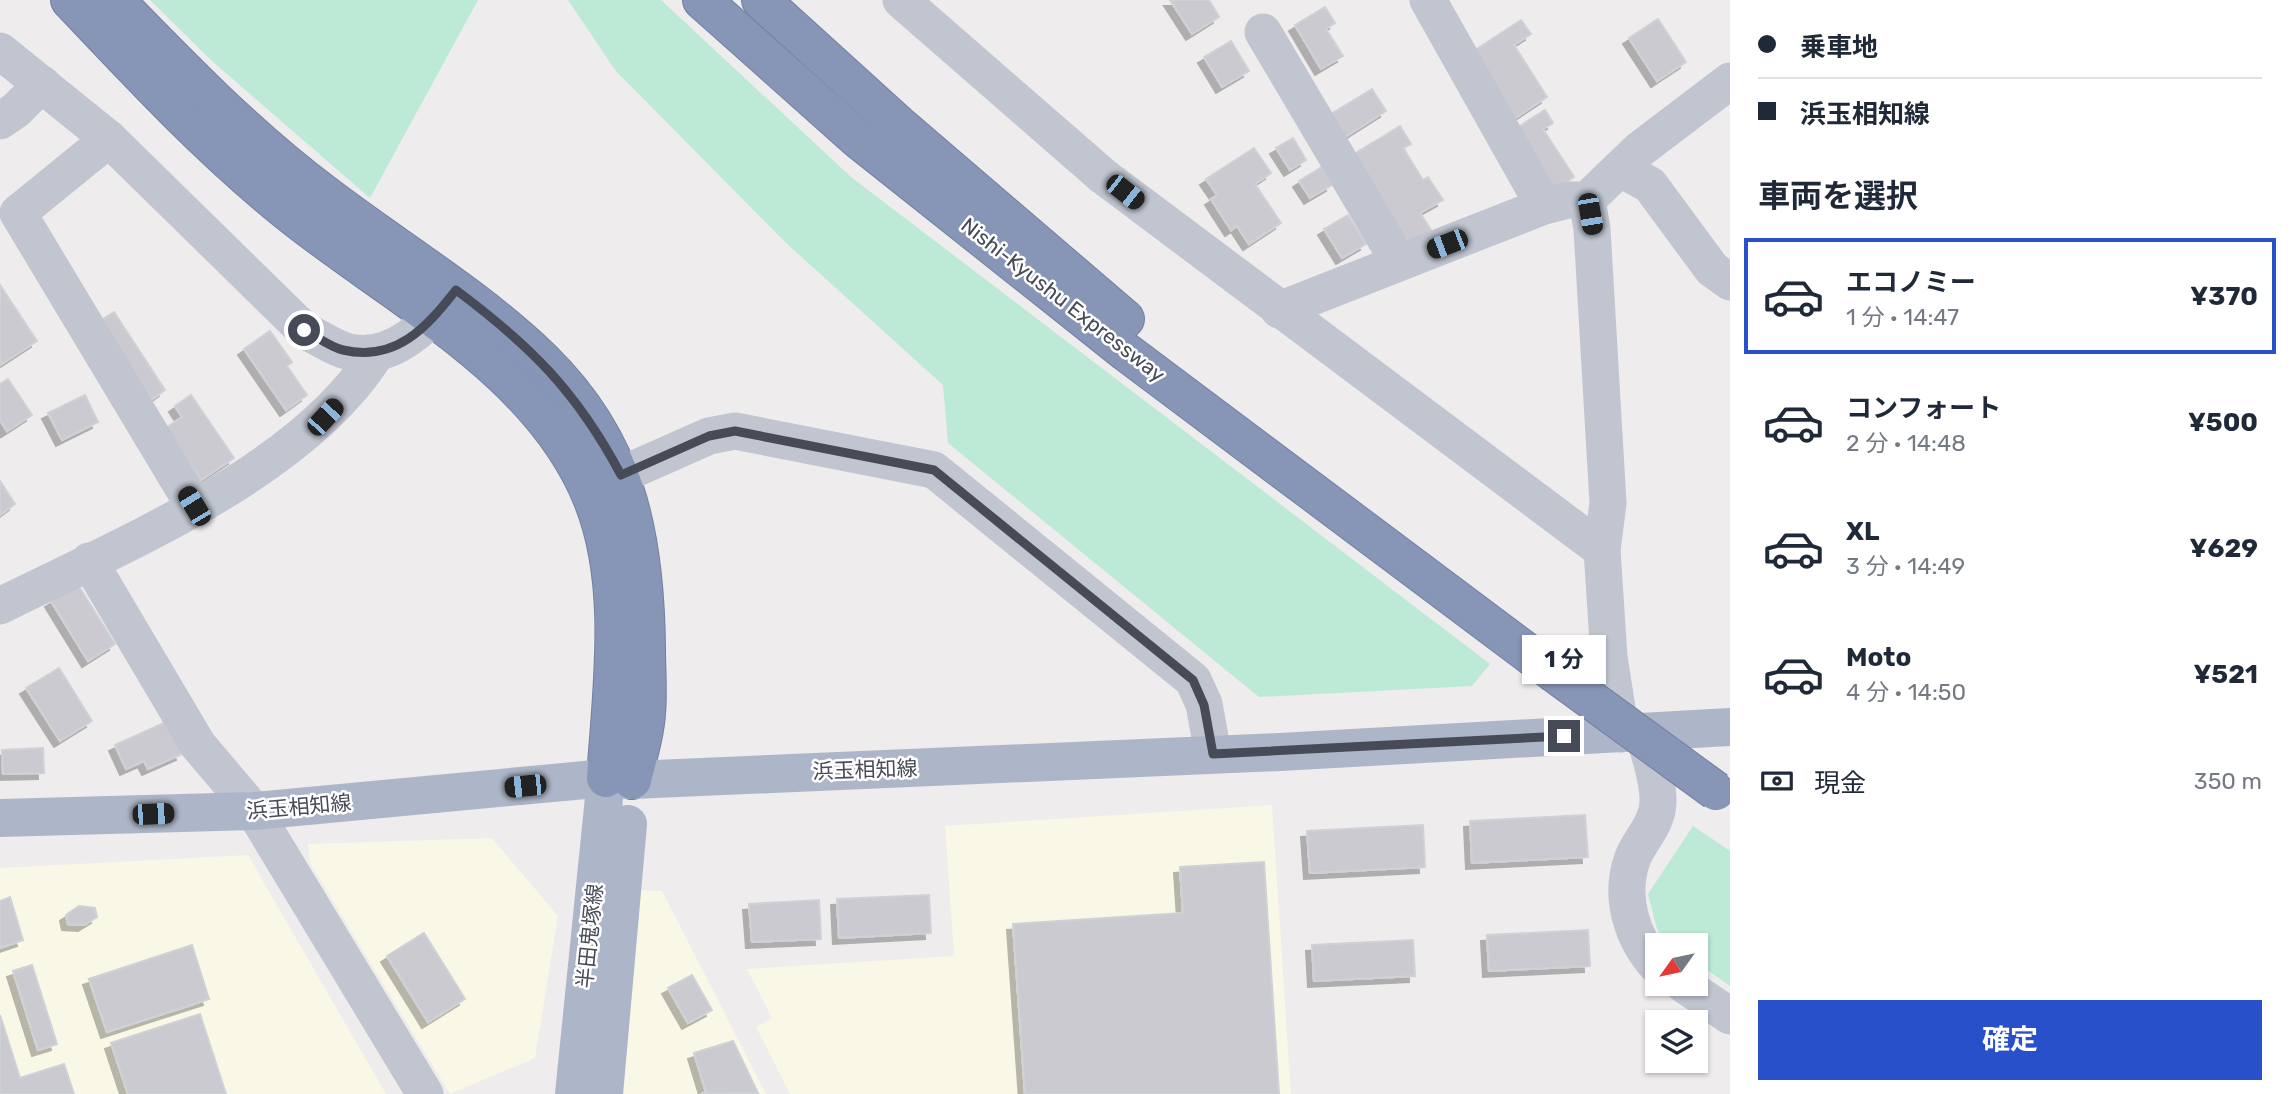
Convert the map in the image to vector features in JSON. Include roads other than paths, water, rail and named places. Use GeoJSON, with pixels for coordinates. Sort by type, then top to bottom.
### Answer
{"type":"FeatureCollection","features":[{"type":"Feature","properties":{"kind":"highway"},"geometry":{"type":"LineString","coordinates":[[70,0],[172,109],[282,208],[543,361],[578,402],[621,475],[645,578],[646,714],[619,779]]}},
{"type":"Feature","properties":{"kind":"highway"},"geometry":{"type":"LineString","coordinates":[[115,0],[202,90],[321,192],[445,305],[491,365],[540,416],[573,461],[593,500],[604,538],[612,596],[619,779]]}},
{"type":"Feature","properties":{"kind":"highway","name":"Nishi-Kyushu Expressway"},"geometry":{"type":"LineString","coordinates":[[702,0],[858,138],[1072,309],[1553,672],[1723,796]]}},
{"type":"Feature","properties":{"kind":"highway","name":"Nishi-Kyushu Expressway"},"geometry":{"type":"LineString","coordinates":[[761,0],[901,127],[1436,584]]}},
{"type":"Feature","properties":{"kind":"main road","name":"浜玉相知線"},"geometry":{"type":"LineString","coordinates":[[0,818],[254,811],[619,779],[1213,754],[1730,727]]}},
{"type":"Feature","properties":{"kind":"main road","name":"半田鬼塚線"},"geometry":{"type":"LineString","coordinates":[[574,1094],[619,779]]}},
{"type":"Feature","properties":{"kind":"main road","name":"半田鬼塚線"},"geometry":{"type":"LineString","coordinates":[[604,1094],[619,779]]}},
{"type":"Feature","properties":{"kind":"street"},"geometry":{"type":"LineString","coordinates":[[901,0],[1103,176],[1602,550]]}},
{"type":"Feature","properties":{"kind":"street"},"geometry":{"type":"LineString","coordinates":[[1428,0],[1544,206]]}},
{"type":"Feature","properties":{"kind":"street"},"geometry":{"type":"LineString","coordinates":[[1263,32],[1399,262]]}},
{"type":"Feature","properties":{"kind":"street"},"geometry":{"type":"LineString","coordinates":[[0,51],[109,139],[304,330],[341,350],[376,354],[405,342],[445,305]]}},
{"type":"Feature","properties":{"kind":"street"},"geometry":{"type":"LineString","coordinates":[[1279,310],[1544,206],[1587,200],[1639,150],[1730,81]]}},
{"type":"Feature","properties":{"kind":"street"},"geometry":{"type":"LineString","coordinates":[[0,121],[16,110],[41,84]]}},
{"type":"Feature","properties":{"kind":"street"},"geometry":{"type":"LineString","coordinates":[[109,139],[18,213],[194,506]]}},
{"type":"Feature","properties":{"kind":"street"},"geometry":{"type":"LineString","coordinates":[[1621,169],[1650,185],[1712,269],[1730,282]]}},
{"type":"Feature","properties":{"kind":"street"},"geometry":{"type":"LineString","coordinates":[[1587,200],[1592,229],[1608,503],[1602,550],[1609,657],[1632,733],[1658,803],[1652,826],[1632,861],[1627,897],[1635,938],[1645,951]]}},
{"type":"Feature","properties":{"kind":"street"},"geometry":{"type":"LineString","coordinates":[[0,606],[194,506],[274,457],[325,417],[357,383],[376,354]]}},
{"type":"Feature","properties":{"kind":"street"},"geometry":{"type":"LineString","coordinates":[[621,475],[709,436],[735,431],[934,470],[1193,680],[1204,705],[1213,754]]}},
{"type":"Feature","properties":{"kind":"street"},"geometry":{"type":"LineString","coordinates":[[89,561],[198,745],[254,811],[425,1094]]}},
{"type":"Feature","properties":{"kind":"street"},"geometry":{"type":"LineString","coordinates":[[1701,996],[1730,1016]]}}]}
